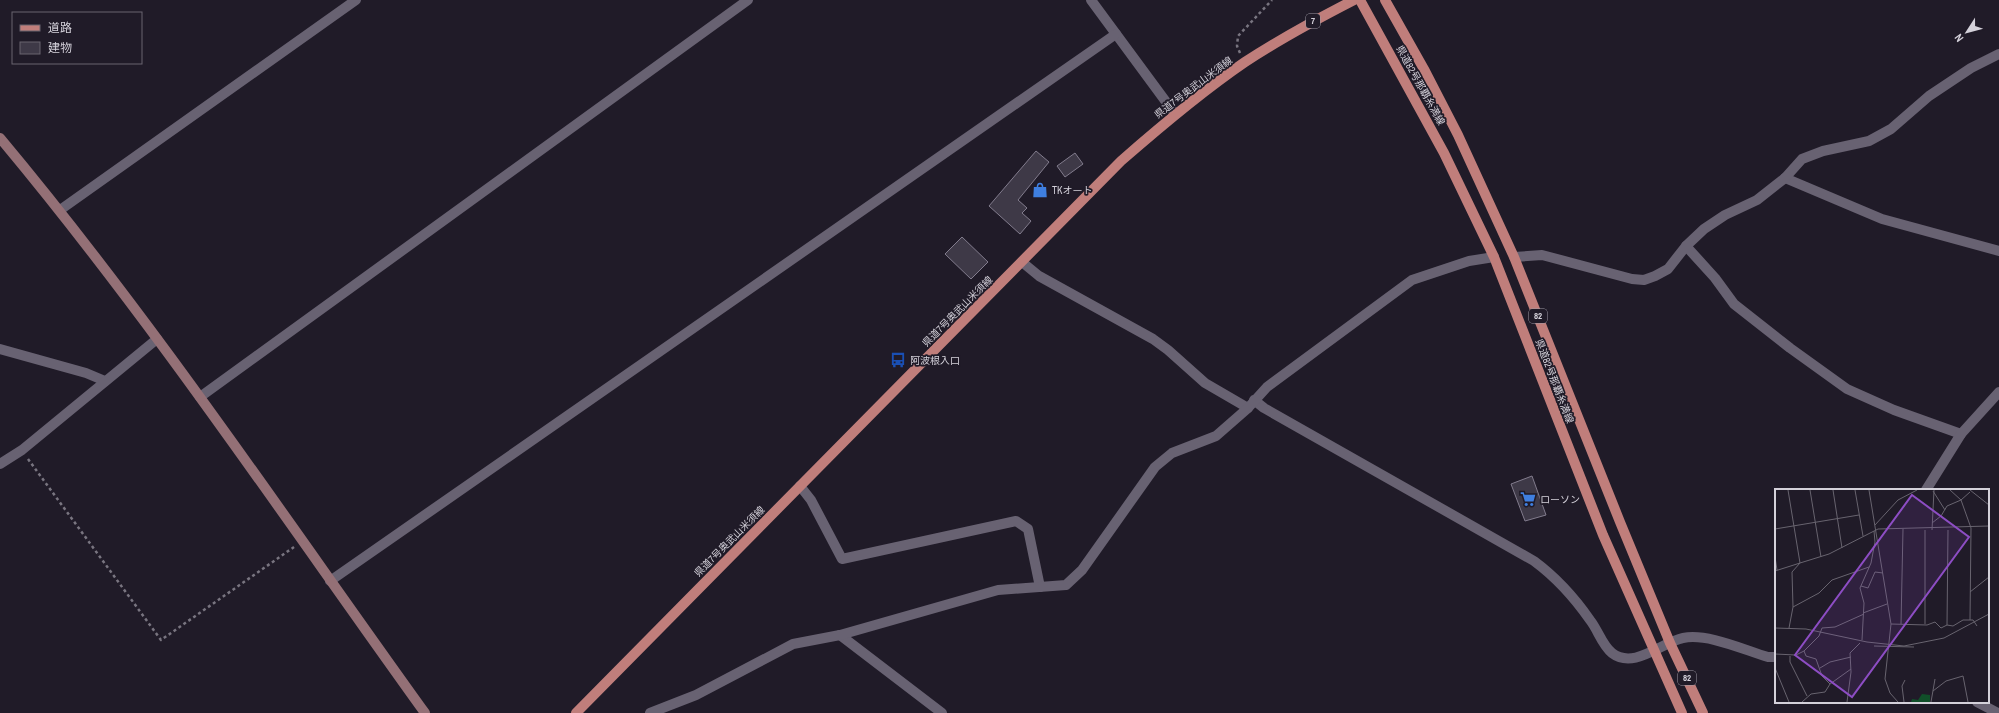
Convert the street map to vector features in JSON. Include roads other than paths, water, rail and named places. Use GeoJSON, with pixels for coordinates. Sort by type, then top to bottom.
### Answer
{"type":"FeatureCollection","features":[{"type":"Feature","properties":{"kind":"main road","name":"県道7号奥武山米須線"},"geometry":{"type":"LineString","coordinates":[[576,713],[1121,161],[1175,114],[1245,62],[1306,25],[1354,0]]}},
{"type":"Feature","properties":{"kind":"main road","name":"県道82号那覇糸満線"},"geometry":{"type":"LineString","coordinates":[[1360,0],[1444,153],[1494,257],[1603,535],[1682,713]]}},
{"type":"Feature","properties":{"kind":"main road","name":"県道82号那覇糸満線"},"geometry":{"type":"LineString","coordinates":[[1385,0],[1425,71],[1454,128],[1514,257],[1670,643],[1703,713]]}},
{"type":"Feature","properties":{"kind":"street"},"geometry":{"type":"LineString","coordinates":[[60,210],[356,0]]}},
{"type":"Feature","properties":{"kind":"street"},"geometry":{"type":"LineString","coordinates":[[200,397],[748,0]]}},
{"type":"Feature","properties":{"kind":"street"},"geometry":{"type":"LineString","coordinates":[[1091,0],[1175,114]]}},
{"type":"Feature","properties":{"kind":"street"},"geometry":{"type":"LineString","coordinates":[[330,581],[1116,34]]}},
{"type":"Feature","properties":{"kind":"street"},"geometry":{"type":"LineString","coordinates":[[1514,257],[1542,255],[1608,273],[1644,280],[1655,276],[1668,269],[1686,246],[1704,229],[1725,215],[1757,200],[1785,178],[1802,158],[1869,141],[1891,129],[1929,96],[1972,68],[1999,54]]}},
{"type":"Feature","properties":{"kind":"street"},"geometry":{"type":"LineString","coordinates":[[0,138],[60,210],[200,397],[425,713]]}},
{"type":"Feature","properties":{"kind":"street"},"geometry":{"type":"LineString","coordinates":[[1785,178],[1882,219],[1999,252]]}},
{"type":"Feature","properties":{"kind":"street"},"geometry":{"type":"LineString","coordinates":[[1686,246],[1734,304],[1790,348],[1848,389],[1894,410],[1961,434]]}},
{"type":"Feature","properties":{"kind":"street"},"geometry":{"type":"LineString","coordinates":[[650,713],[696,695],[792,644],[840,634],[998,590],[1066,585],[1076,577],[1141,486],[1162,460],[1177,451],[1216,436],[1267,387],[1412,280],[1469,262],[1494,257]]}},
{"type":"Feature","properties":{"kind":"street"},"geometry":{"type":"LineString","coordinates":[[1022,262],[1039,276],[1153,339],[1168,350],[1205,383],[1271,412],[1534,561],[1553,575],[1572,595],[1612,653],[1628,658],[1640,656],[1682,638],[1700,636],[1768,657],[1775,657]]}},
{"type":"Feature","properties":{"kind":"street"},"geometry":{"type":"LineString","coordinates":[[0,464],[22,450],[157,339]]}},
{"type":"Feature","properties":{"kind":"street"},"geometry":{"type":"LineString","coordinates":[[0,349],[86,373],[105,381]]}},
{"type":"Feature","properties":{"kind":"street"},"geometry":{"type":"LineString","coordinates":[[1927,489],[1961,434],[1999,392]]}},
{"type":"Feature","properties":{"kind":"street"},"geometry":{"type":"LineString","coordinates":[[800,486],[811,500],[842,559],[1016,521],[1028,528],[1040,587]]}},
{"type":"Feature","properties":{"kind":"street"},"geometry":{"type":"LineString","coordinates":[[840,634],[942,713]]}},
{"type":"Feature","properties":{"kind":"street"},"geometry":{"type":"LineString","coordinates":[[1979,703],[1998,713]]}},
{"type":"Feature","properties":{"kind":"place","name":"TKオート"},"geometry":{"type":"Point","coordinates":[1040,190]}},
{"type":"Feature","properties":{"kind":"place","name":"阿波根入口"},"geometry":{"type":"Point","coordinates":[898,360]}},
{"type":"Feature","properties":{"kind":"place","name":"ローソン"},"geometry":{"type":"Point","coordinates":[1528,499]}}]}
